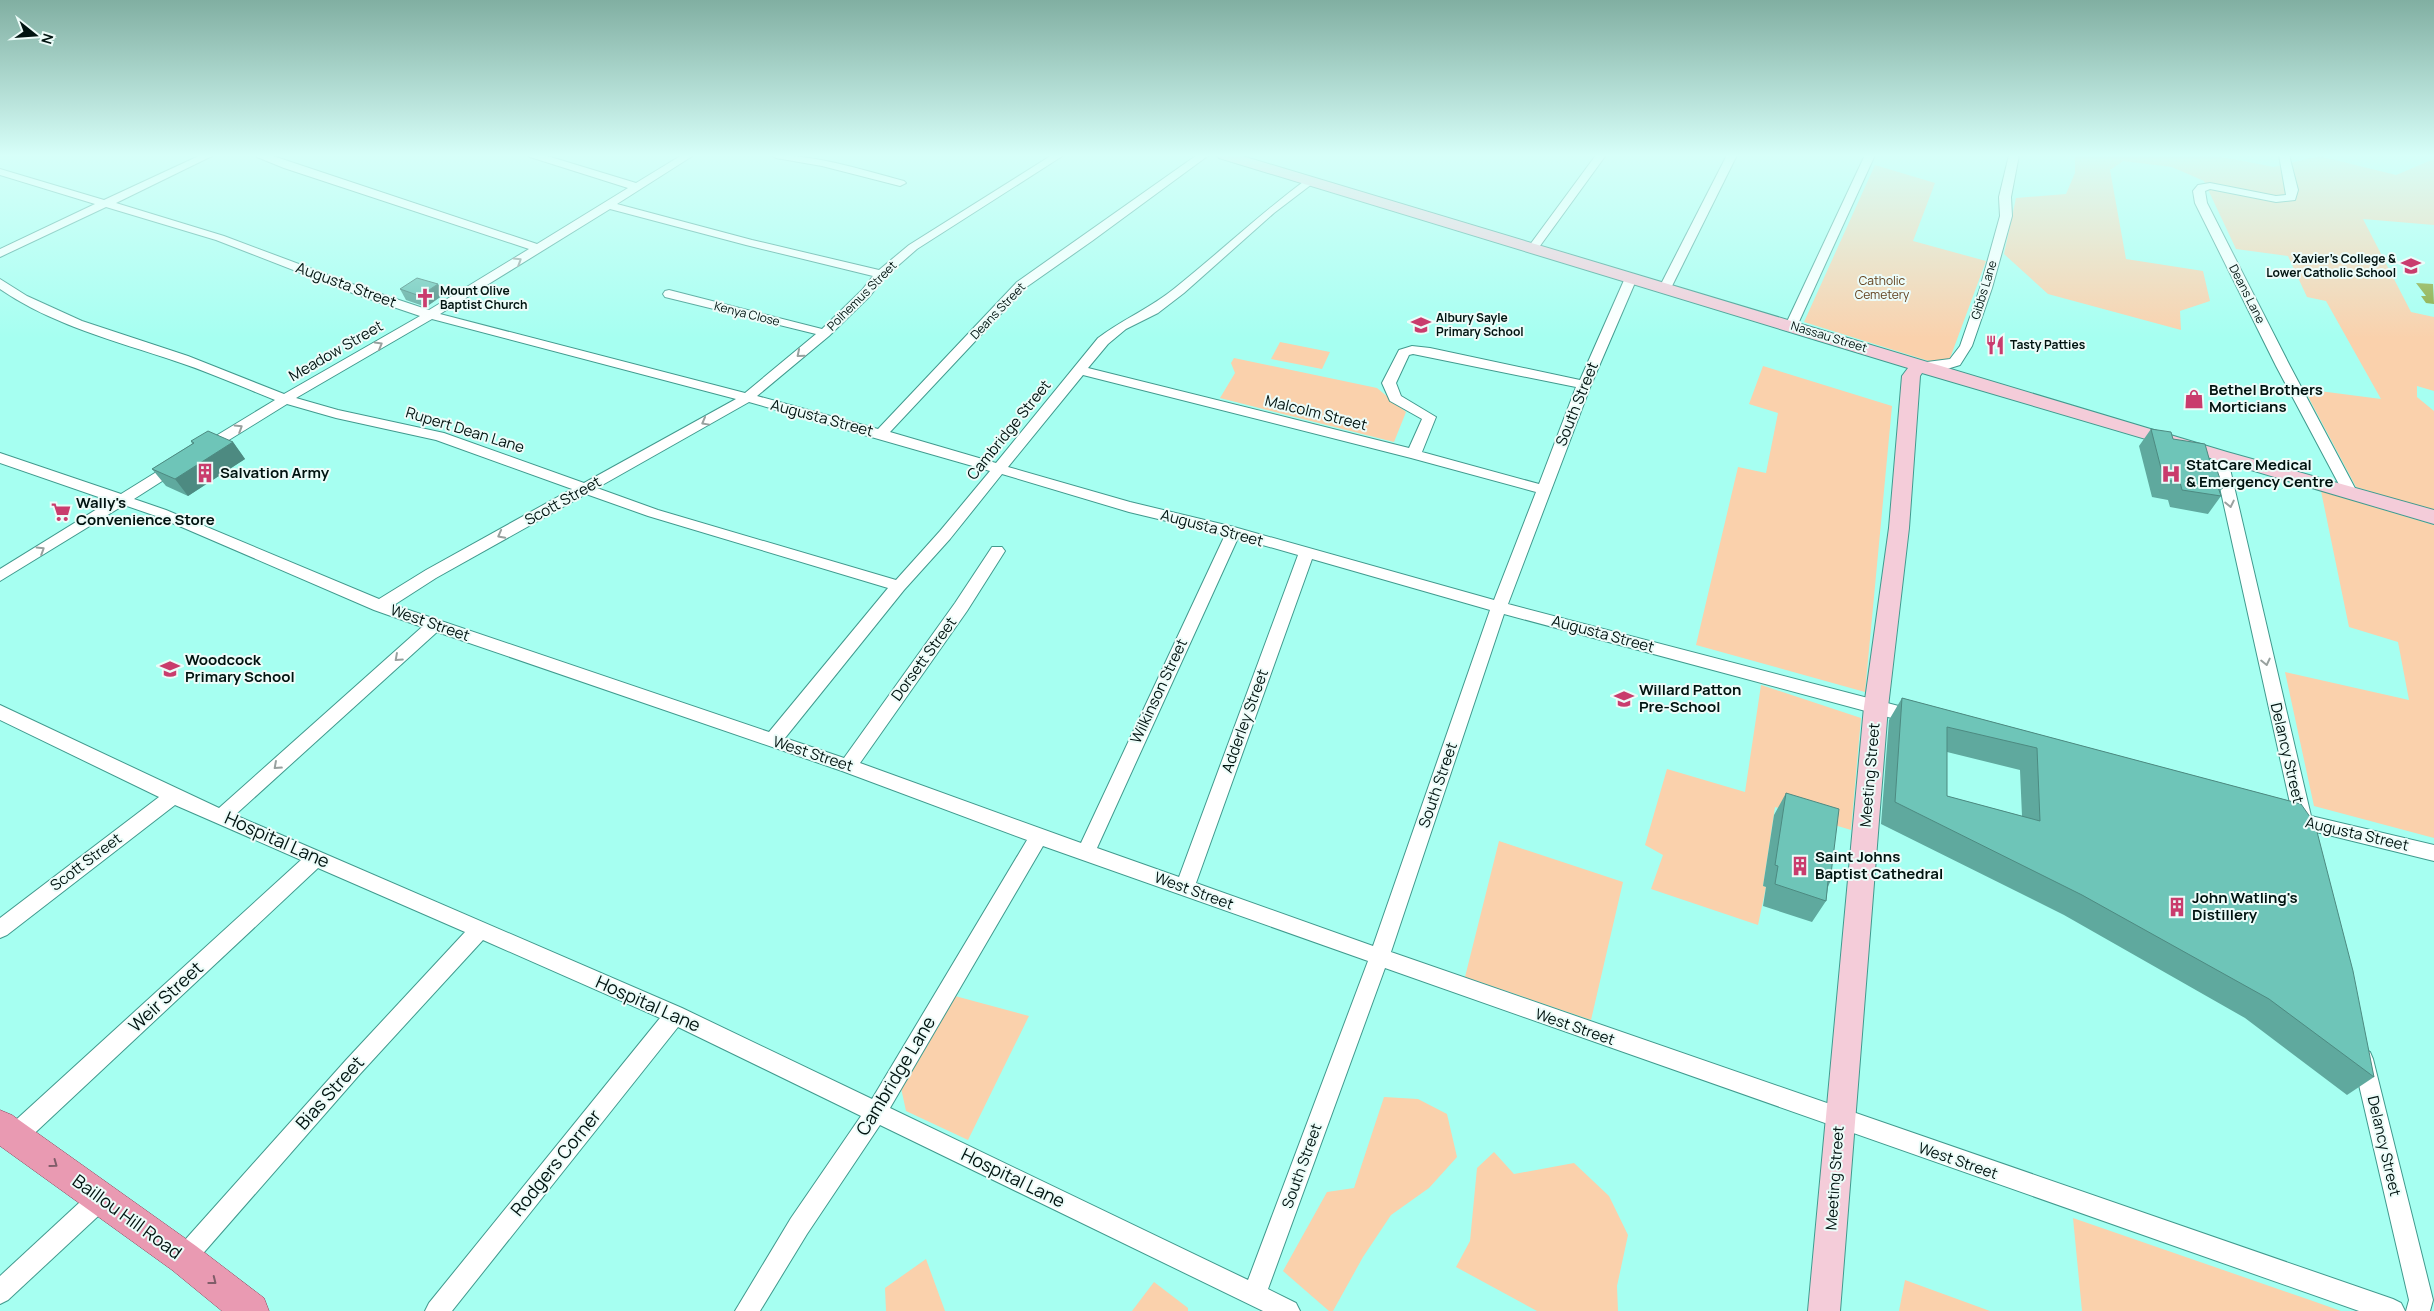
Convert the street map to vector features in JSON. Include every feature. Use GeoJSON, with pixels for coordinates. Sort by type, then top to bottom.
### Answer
{"type":"FeatureCollection","features":[{"type":"Feature","properties":{"kind":"main road","name":"Nassau Street"},"geometry":{"type":"LineString","coordinates":[[1428,216],[2220,456],[2434,517]]}},
{"type":"Feature","properties":{"kind":"main road","name":"Meeting Street"},"geometry":{"type":"LineString","coordinates":[[1824,1311],[1876,707],[1899,528],[1911,376],[1916,369],[1924,366]]}},
{"type":"Feature","properties":{"kind":"main road","name":"Baillou Hill Road"},"geometry":{"type":"LineString","coordinates":[[8,1131],[184,1258],[251,1311]]}},
{"type":"Feature","properties":{"kind":"street"},"geometry":{"type":"LineString","coordinates":[[0,253],[77,216]]}},
{"type":"Feature","properties":{"kind":"street","name":"Augusta Street"},"geometry":{"type":"LineString","coordinates":[[148,216],[220,238],[359,291],[430,315],[881,434],[1120,504],[1234,532],[1306,554],[1499,607],[1933,723]]}},
{"type":"Feature","properties":{"kind":"street"},"geometry":{"type":"LineString","coordinates":[[439,216],[539,248]]}},
{"type":"Feature","properties":{"kind":"street","name":"Meadow Street"},"geometry":{"type":"LineString","coordinates":[[0,576],[285,399],[430,315],[590,216]]}},
{"type":"Feature","properties":{"kind":"street"},"geometry":{"type":"LineString","coordinates":[[650,216],[750,243],[881,274]]}},
{"type":"Feature","properties":{"kind":"street","name":"Polhemus Street"},"geometry":{"type":"LineString","coordinates":[[747,398],[825,333],[866,293],[881,274],[914,247],[963,216]]}},
{"type":"Feature","properties":{"kind":"street","name":"Deans Street"},"geometry":{"type":"LineString","coordinates":[[881,434],[1021,285],[1118,216]]}},
{"type":"Feature","properties":{"kind":"street","name":"Cambridge Street"},"geometry":{"type":"LineString","coordinates":[[772,741],[1103,341],[1122,326],[1154,310],[1180,290],[1263,216]]}},
{"type":"Feature","properties":{"kind":"street"},"geometry":{"type":"LineString","coordinates":[[1533,248],[1556,216]]}},
{"type":"Feature","properties":{"kind":"street"},"geometry":{"type":"LineString","coordinates":[[1665,288],[1701,216]]}},
{"type":"Feature","properties":{"kind":"street"},"geometry":{"type":"LineString","coordinates":[[1791,326],[1842,216]]}},
{"type":"Feature","properties":{"kind":"street","name":"Gibbs Lane"},"geometry":{"type":"LineString","coordinates":[[1924,366],[1947,365],[1955,362],[1966,346],[1986,288],[2006,216]]}},
{"type":"Feature","properties":{"kind":"street","name":"Deans Lane"},"geometry":{"type":"LineString","coordinates":[[2208,216],[2283,366],[2350,492]]}},
{"type":"Feature","properties":{"kind":"street","name":"South Street"},"geometry":{"type":"LineString","coordinates":[[1254,1295],[1379,958],[1499,607],[1584,386],[1631,278]]}},
{"type":"Feature","properties":{"kind":"street","name":"Rupert Dean Lane"},"geometry":{"type":"LineString","coordinates":[[0,283],[23,298],[78,324],[183,360],[285,399],[336,414],[440,436],[653,513],[899,586]]}},
{"type":"Feature","properties":{"kind":"street","name":"Kenya Close"},"geometry":{"type":"LineString","coordinates":[[669,294],[825,333]]}},
{"type":"Feature","properties":{"kind":"street"},"geometry":{"type":"LineString","coordinates":[[1414,454],[1429,417],[1395,398],[1389,383],[1404,353],[1412,350],[1430,352],[1584,386]]}},
{"type":"Feature","properties":{"kind":"street","name":"Malcolm Street"},"geometry":{"type":"LineString","coordinates":[[1080,370],[1414,454],[1544,490]]}},
{"type":"Feature","properties":{"kind":"street","name":"Scott Street"},"geometry":{"type":"LineString","coordinates":[[380,606],[431,574],[747,398]]}},
{"type":"Feature","properties":{"kind":"street","name":"Delancy Street"},"geometry":{"type":"LineString","coordinates":[[2220,456],[2306,832]]}},
{"type":"Feature","properties":{"kind":"street","name":"West Street"},"geometry":{"type":"LineString","coordinates":[[1,460],[123,499],[380,606],[848,766],[1039,837],[1185,887],[1379,958],[1839,1120],[2393,1311]]}},
{"type":"Feature","properties":{"kind":"street","name":"Wilkinson Street"},"geometry":{"type":"LineString","coordinates":[[1086,852],[1172,662],[1234,532]]}},
{"type":"Feature","properties":{"kind":"street","name":"Dorsett Street"},"geometry":{"type":"LineString","coordinates":[[848,766],[961,607],[998,551]]}},
{"type":"Feature","properties":{"kind":"street","name":"Adderley Street"},"geometry":{"type":"LineString","coordinates":[[1185,887],[1306,554]]}},
{"type":"Feature","properties":{"kind":"street"},"geometry":{"type":"LineString","coordinates":[[222,816],[434,625]]}},
{"type":"Feature","properties":{"kind":"street","name":"Hospital Lane"},"geometry":{"type":"LineString","coordinates":[[0,712],[173,796],[317,857],[675,1015],[1288,1311]]}},
{"type":"Feature","properties":{"kind":"street","name":"Scott Street"},"geometry":{"type":"LineString","coordinates":[[0,928],[173,796]]}},
{"type":"Feature","properties":{"kind":"street","name":"Augusta Street"},"geometry":{"type":"LineString","coordinates":[[2275,814],[2306,832],[2434,853]]}},
{"type":"Feature","properties":{"kind":"street","name":"Cambridge Lane"},"geometry":{"type":"LineString","coordinates":[[747,1311],[799,1226],[877,1111],[1039,837]]}},
{"type":"Feature","properties":{"kind":"street","name":"Weir Street"},"geometry":{"type":"LineString","coordinates":[[8,1131],[317,857]]}},
{"type":"Feature","properties":{"kind":"street","name":"Bias Street"},"geometry":{"type":"LineString","coordinates":[[184,1258],[352,1067],[480,930]]}},
{"type":"Feature","properties":{"kind":"street","name":"Rodgers Corner"},"geometry":{"type":"LineString","coordinates":[[437,1311],[675,1015]]}},
{"type":"Feature","properties":{"kind":"street","name":"Delancy Street"},"geometry":{"type":"LineString","coordinates":[[2359,1043],[2421,1300],[2418,1311]]}},
{"type":"Feature","properties":{"kind":"street"},"geometry":{"type":"LineString","coordinates":[[0,1292],[101,1198]]}},
{"type":"Feature","properties":{"kind":"green space","name":"Catholic Cemetery"},"geometry":{"type":"Polygon","coordinates":[[[1852,216],[1922,216],[1913,241],[1986,261],[1949,361],[1935,363],[1804,322],[1852,216]]]}},
{"type":"Feature","properties":{"kind":"green space"},"geometry":{"type":"Polygon","coordinates":[[[2012,216],[2118,216],[2126,259],[2203,271],[2210,301],[2180,311],[2181,330],[2048,294],[2004,254],[2012,216]]]}},
{"type":"Feature","properties":{"kind":"green space"},"geometry":{"type":"Polygon","coordinates":[[[2221,216],[2434,216],[2434,225],[2363,219],[2411,312],[2434,317],[2434,391],[2417,386],[2417,397],[2434,411],[2434,511],[2356,487],[2304,389],[2381,399],[2326,301],[2307,297],[2288,256],[2236,249],[2221,216]]]}},
{"type":"Feature","properties":{"kind":"green space"},"geometry":{"type":"Polygon","coordinates":[[[1280,342],[1330,352],[1322,369],[1271,359],[1280,342]]]}},
{"type":"Feature","properties":{"kind":"green space"},"geometry":{"type":"Polygon","coordinates":[[[1234,358],[1377,388],[1406,412],[1394,442],[1220,398],[1235,373],[1231,363],[1234,358]]]}},
{"type":"Feature","properties":{"kind":"green space"},"geometry":{"type":"Polygon","coordinates":[[[1763,366],[1892,406],[1865,692],[1696,645],[1738,467],[1766,473],[1778,413],[1749,404],[1763,366]]]}},
{"type":"Feature","properties":{"kind":"green space"},"geometry":{"type":"Polygon","coordinates":[[[2321,491],[2434,525],[2434,838],[2314,806],[2285,672],[2409,700],[2398,642],[2349,627],[2321,491]]]}},
{"type":"Feature","properties":{"kind":"green space"},"geometry":{"type":"Polygon","coordinates":[[[1761,685],[1861,718],[1851,830],[1775,807],[1763,886],[1766,887],[1758,925],[1651,889],[1663,855],[1645,845],[1667,769],[1745,792],[1761,685]]]}},
{"type":"Feature","properties":{"kind":"green space"},"geometry":{"type":"Polygon","coordinates":[[[1499,841],[1623,882],[1591,1020],[1465,977],[1499,841]]]}},
{"type":"Feature","properties":{"kind":"green space"},"geometry":{"type":"Polygon","coordinates":[[[955,996],[1029,1016],[968,1140],[906,1111],[901,1088],[955,996]]]}},
{"type":"Feature","properties":{"kind":"green space"},"geometry":{"type":"Polygon","coordinates":[[[1384,1097],[1418,1099],[1447,1114],[1457,1157],[1429,1188],[1391,1215],[1363,1257],[1333,1311],[1329,1311],[1283,1271],[1327,1192],[1354,1188],[1384,1097]]]}},
{"type":"Feature","properties":{"kind":"green space"},"geometry":{"type":"Polygon","coordinates":[[[1494,1152],[1514,1174],[1574,1163],[1609,1196],[1628,1235],[1617,1286],[1618,1311],[1537,1311],[1456,1267],[1470,1241],[1477,1168],[1494,1152]]]}},
{"type":"Feature","properties":{"kind":"green space"},"geometry":{"type":"Polygon","coordinates":[[[2073,1218],[2310,1300],[2341,1311],[2082,1311],[2073,1218]]]}},
{"type":"Feature","properties":{"kind":"green space"},"geometry":{"type":"Polygon","coordinates":[[[926,1259],[945,1311],[886,1311],[885,1288],[926,1259]]]}},
{"type":"Feature","properties":{"kind":"green space"},"geometry":{"type":"Polygon","coordinates":[[[1905,1280],[1990,1311],[1899,1311],[1905,1280]]]}},
{"type":"Feature","properties":{"kind":"green space"},"geometry":{"type":"Polygon","coordinates":[[[1154,1282],[1188,1308],[1188,1311],[1132,1311],[1154,1282]]]}},
{"type":"Feature","properties":{"kind":"shaded area"},"geometry":{"type":"Polygon","coordinates":[[[2416,283],[2433,284],[2434,304],[2426,303],[2421,296],[2426,296],[2416,283]]]}},
{"type":"Feature","properties":{"kind":"building"},"geometry":{"type":"Polygon","coordinates":[[[417,278],[438,284],[420,296],[400,289],[417,278]]]}},
{"type":"Feature","properties":{"kind":"building"},"geometry":{"type":"Polygon","coordinates":[[[2151,429],[2171,432],[2173,439],[2205,444],[2212,469],[2217,470],[2223,488],[2218,487],[2221,496],[2182,490],[2180,482],[2164,480],[2151,429]]]}},
{"type":"Feature","properties":{"kind":"building"},"geometry":{"type":"Polygon","coordinates":[[[208,431],[233,442],[175,479],[152,469],[194,443],[191,441],[208,431]]]}},
{"type":"Feature","properties":{"kind":"building","name":"John Watling's Distillery"},"geometry":{"type":"Polygon","coordinates":[[[1902,698],[2301,804],[2315,824],[2353,971],[2374,1077],[2269,999],[2082,895],[1895,802],[1902,698]],[[1947,727],[1947,796],[2040,821],[2037,748],[1947,727]]]}},
{"type":"Feature","properties":{"kind":"building","name":"Saint Johns Baptist Cathedral"},"geometry":{"type":"Polygon","coordinates":[[[1786,793],[1839,809],[1826,901],[1775,884],[1778,866],[1775,865],[1786,793]]]}},
{"type":"Feature","properties":{"kind":"place","name":"Xavier's College & Lower Catholic School"},"geometry":{"type":"Point","coordinates":[2411,266]}},
{"type":"Feature","properties":{"kind":"place","name":"Mount Olive Baptist Church"},"geometry":{"type":"Point","coordinates":[425,298]}},
{"type":"Feature","properties":{"kind":"place","name":"Albury Sayle Primary School"},"geometry":{"type":"Point","coordinates":[1421,325]}},
{"type":"Feature","properties":{"kind":"place","name":"Tasty Patties"},"geometry":{"type":"Point","coordinates":[1995,345]}},
{"type":"Feature","properties":{"kind":"place","name":"Bethel Brothers Morticians"},"geometry":{"type":"Point","coordinates":[2194,399]}},
{"type":"Feature","properties":{"kind":"place","name":"Salvation Army"},"geometry":{"type":"Point","coordinates":[205,473]}},
{"type":"Feature","properties":{"kind":"place","name":"StatCare Medical & Emergency Centre"},"geometry":{"type":"Point","coordinates":[2171,474]}},
{"type":"Feature","properties":{"kind":"place","name":"Wally's Convenience Store"},"geometry":{"type":"Point","coordinates":[61,512]}},
{"type":"Feature","properties":{"kind":"place","name":"Woodcock Primary School"},"geometry":{"type":"Point","coordinates":[170,669]}},
{"type":"Feature","properties":{"kind":"place","name":"Willard Patton Pre-School"},"geometry":{"type":"Point","coordinates":[1624,699]}},
{"type":"Feature","properties":{"kind":"place","name":"Saint Johns Baptist Cathedral"},"geometry":{"type":"Point","coordinates":[1800,866]}},
{"type":"Feature","properties":{"kind":"place","name":"John Watling's Distillery"},"geometry":{"type":"Point","coordinates":[2177,907]}}]}
